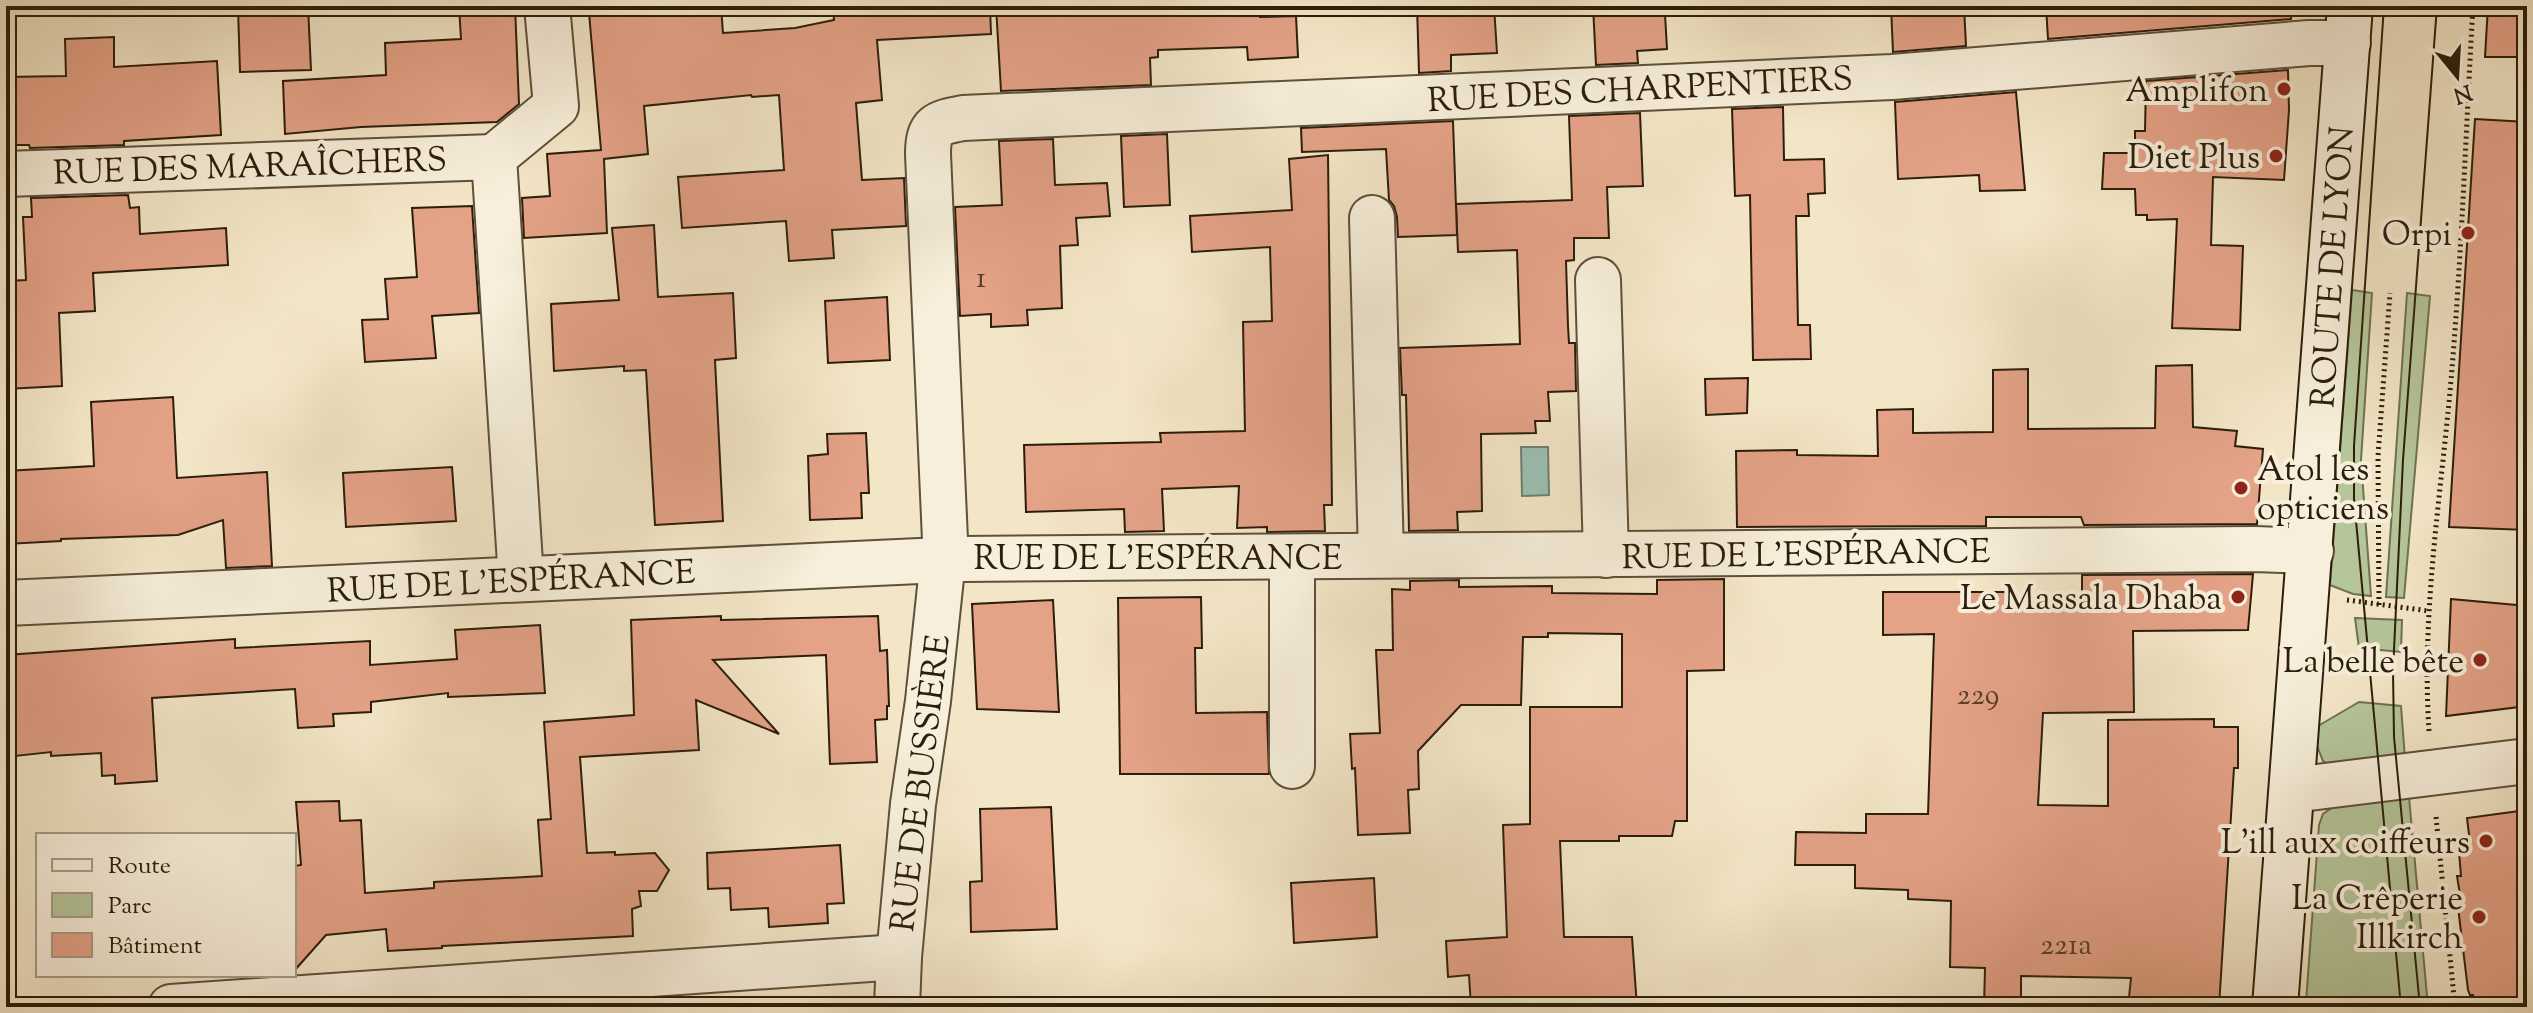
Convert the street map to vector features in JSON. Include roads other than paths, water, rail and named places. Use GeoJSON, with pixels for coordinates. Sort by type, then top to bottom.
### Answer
{"type":"FeatureCollection","features":[{"type":"Feature","properties":{"kind":"street"},"geometry":{"type":"LineString","coordinates":[[521,579],[494,157],[556,106],[547,6]]}},
{"type":"Feature","properties":{"kind":"street","name":"RUE DES CHARPENTIERS"},"geometry":{"type":"LineString","coordinates":[[933,127],[963,118],[1892,77],[2309,43],[2349,24]]}},
{"type":"Feature","properties":{"kind":"street","name":"ROUTE DE LYON"},"geometry":{"type":"LineString","coordinates":[[2275,1007],[2349,24]]}},
{"type":"Feature","properties":{"kind":"street","name":"RUE DE BUSSIÈRE"},"geometry":{"type":"LineString","coordinates":[[897,1007],[913,804],[944,559],[928,154],[928,139],[933,127]]}},
{"type":"Feature","properties":{"kind":"street","name":"RUE DES MARAÎCHERS"},"geometry":{"type":"LineString","coordinates":[[6,174],[494,157]]}},
{"type":"Feature","properties":{"kind":"street"},"geometry":{"type":"LineString","coordinates":[[1372,218],[1381,555]]}},
{"type":"Feature","properties":{"kind":"street"},"geometry":{"type":"LineString","coordinates":[[1598,280],[1606,555]]}},
{"type":"Feature","properties":{"kind":"street","name":"RUE DE L'ESPÉRANCE"},"geometry":{"type":"LineString","coordinates":[[6,603],[944,559],[2239,549],[2311,551]]}},
{"type":"Feature","properties":{"kind":"street"},"geometry":{"type":"LineString","coordinates":[[1292,557],[1292,766]]}},
{"type":"Feature","properties":{"kind":"street"},"geometry":{"type":"LineString","coordinates":[[2293,790],[2519,762]]}},
{"type":"Feature","properties":{"kind":"street"},"geometry":{"type":"LineString","coordinates":[[171,1007],[899,957]]}},
{"type":"Feature","properties":{"kind":"tram line"},"geometry":{"type":"LineString","coordinates":[[2384,6],[2354,446],[2354,499],[2401,1007]]}},
{"type":"Feature","properties":{"kind":"tram line"},"geometry":{"type":"LineString","coordinates":[[2420,1007],[2394,737],[2393,671],[2403,460],[2437,6]]}},
{"type":"Feature","properties":{"kind":"place","name":"Amplifon"},"geometry":{"type":"Point","coordinates":[2284,89]}},
{"type":"Feature","properties":{"kind":"place","name":"Diet Plus"},"geometry":{"type":"Point","coordinates":[2276,156]}},
{"type":"Feature","properties":{"kind":"place","name":"Orpi"},"geometry":{"type":"Point","coordinates":[2468,233]}},
{"type":"Feature","properties":{"kind":"place","name":"Atol les opticiens"},"geometry":{"type":"Point","coordinates":[2241,488]}},
{"type":"Feature","properties":{"kind":"place","name":"Le Massala Dhaba"},"geometry":{"type":"Point","coordinates":[2238,597]}},
{"type":"Feature","properties":{"kind":"place","name":"La belle bête"},"geometry":{"type":"Point","coordinates":[2480,660]}},
{"type":"Feature","properties":{"kind":"place","name":"L'ill aux coiffeurs"},"geometry":{"type":"Point","coordinates":[2486,841]}},
{"type":"Feature","properties":{"kind":"place","name":"La Crêperie Illkirch"},"geometry":{"type":"Point","coordinates":[2479,917]}}]}
